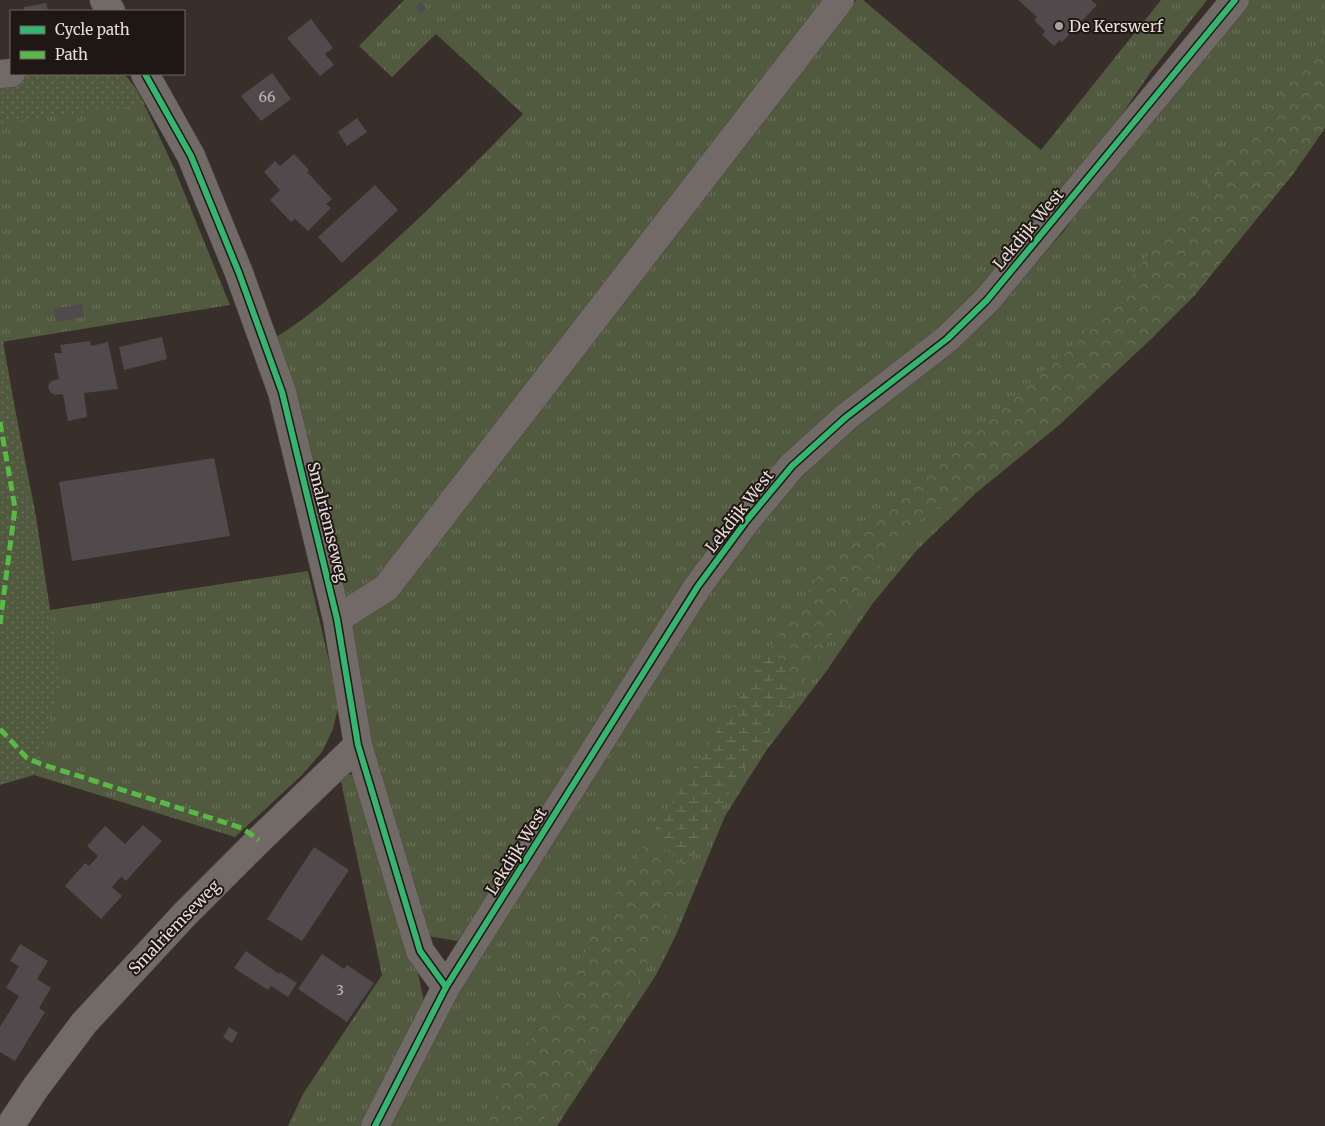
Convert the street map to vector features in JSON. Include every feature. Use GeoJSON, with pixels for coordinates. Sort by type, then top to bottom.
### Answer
{"type":"FeatureCollection","features":[{"type":"Feature","properties":{"kind":"street"},"geometry":{"type":"LineString","coordinates":[[337,619],[386,588],[840,0]]}},
{"type":"Feature","properties":{"kind":"street","name":"Lekdijk West"},"geometry":{"type":"LineString","coordinates":[[375,1126],[446,987],[698,586],[748,520],[792,466],[846,418],[947,339],[987,300],[1235,0]]}},
{"type":"Feature","properties":{"kind":"street","name":"Smalriemseweg"},"geometry":{"type":"LineString","coordinates":[[147,75],[190,156],[239,273],[282,392],[337,619],[358,745],[420,951],[446,987]]}},
{"type":"Feature","properties":{"kind":"street","name":"Smalriemseweg"},"geometry":{"type":"LineString","coordinates":[[10,1126],[36,1087],[84,1023],[205,894],[358,745]]}},
{"type":"Feature","properties":{"kind":"green space"},"geometry":{"type":"Polygon","coordinates":[[[404,0],[827,0],[378,580],[341,600],[269,341],[313,311],[376,258],[523,114],[436,34],[392,77],[359,46],[404,0]]]}},
{"type":"Feature","properties":{"kind":"green space"},"geometry":{"type":"Polygon","coordinates":[[[856,0],[863,0],[1041,150],[1161,0],[1207,0],[1150,73],[1069,192],[950,327],[791,456],[469,932],[457,941],[428,936],[427,927],[420,916],[374,760],[346,625],[394,598],[856,0]]]}},
{"type":"Feature","properties":{"kind":"green space"},"geometry":{"type":"Polygon","coordinates":[[[1234,0],[1325,0],[1325,128],[1293,174],[1195,295],[1059,425],[977,492],[917,550],[873,603],[825,673],[766,751],[725,816],[676,935],[656,975],[557,1126],[388,1126],[475,957],[706,598],[751,537],[791,488],[831,448],[952,351],[997,307],[1064,231],[1146,114],[1234,0]]]}},
{"type":"Feature","properties":{"kind":"green space"},"geometry":{"type":"Polygon","coordinates":[[[1325,34],[1325,128],[1293,174],[1210,275],[1153,337],[1059,425],[977,492],[928,511],[858,592],[798,692],[771,646],[845,537],[994,415],[1080,338],[1272,105],[1325,34]]]}},
{"type":"Feature","properties":{"kind":"green space"},"geometry":{"type":"Polygon","coordinates":[[[0,68],[10,75],[125,75],[136,88],[145,105],[0,123],[0,68]]]}},
{"type":"Feature","properties":{"kind":"green space"},"geometry":{"type":"Polygon","coordinates":[[[124,75],[147,110],[175,170],[230,305],[2,342],[36,516],[50,610],[308,571],[339,704],[333,729],[322,752],[302,775],[235,837],[34,775],[60,681],[0,660],[0,83],[124,75]]]}},
{"type":"Feature","properties":{"kind":"green space"},"geometry":{"type":"Polygon","coordinates":[[[0,324],[61,681],[34,775],[0,785],[0,324]]]}},
{"type":"Feature","properties":{"kind":"green space"},"geometry":{"type":"Polygon","coordinates":[[[771,646],[798,692],[754,753],[687,867],[650,837],[771,646]]]}},
{"type":"Feature","properties":{"kind":"green space"},"geometry":{"type":"Polygon","coordinates":[[[350,774],[357,777],[417,968],[425,1007],[365,1126],[288,1126],[303,1094],[382,975],[340,777],[350,774]]]}},
{"type":"Feature","properties":{"kind":"green space"},"geometry":{"type":"Polygon","coordinates":[[[650,837],[687,867],[643,973],[570,1097],[535,1126],[476,1126],[548,1014],[601,919],[650,837]]]}},
{"type":"Feature","properties":{"kind":"building","name":"De Kerswerf"},"geometry":{"type":"Polygon","coordinates":[[[1018,0],[1091,0],[1097,5],[1062,42],[1060,40],[1054,46],[1042,35],[1045,31],[1034,20],[1037,17],[1018,0]]]}},
{"type":"Feature","properties":{"kind":"building"},"geometry":{"type":"Polygon","coordinates":[[[421,2],[426,8],[421,13],[416,8],[421,2]]]}},
{"type":"Feature","properties":{"kind":"building"},"geometry":{"type":"Polygon","coordinates":[[[46,3],[48,10],[24,10],[24,7],[46,3]]]}},
{"type":"Feature","properties":{"kind":"building"},"geometry":{"type":"Polygon","coordinates":[[[311,19],[333,48],[325,54],[334,65],[320,76],[287,38],[311,19]]]}},
{"type":"Feature","properties":{"kind":"building"},"geometry":{"type":"Polygon","coordinates":[[[272,73],[291,99],[261,121],[241,96],[272,73]]]}},
{"type":"Feature","properties":{"kind":"building"},"geometry":{"type":"Polygon","coordinates":[[[357,118],[367,132],[347,146],[338,132],[357,118]]]}},
{"type":"Feature","properties":{"kind":"building"},"geometry":{"type":"Polygon","coordinates":[[[294,154],[309,170],[307,172],[332,199],[326,204],[331,208],[308,231],[295,219],[291,222],[270,200],[280,190],[264,172],[275,161],[280,166],[294,154]]]}},
{"type":"Feature","properties":{"kind":"building"},"geometry":{"type":"Polygon","coordinates":[[[375,185],[398,210],[342,263],[318,237],[375,185]]]}},
{"type":"Feature","properties":{"kind":"building"},"geometry":{"type":"Polygon","coordinates":[[[82,304],[84,317],[56,322],[54,309],[82,304]]]}},
{"type":"Feature","properties":{"kind":"building"},"geometry":{"type":"Polygon","coordinates":[[[162,337],[167,359],[124,370],[119,347],[162,337]]]}},
{"type":"Feature","properties":{"kind":"building"},"geometry":{"type":"Polygon","coordinates":[[[90,341],[91,346],[108,342],[118,389],[84,393],[87,417],[68,421],[63,394],[55,395],[50,392],[48,386],[51,381],[59,379],[54,353],[62,353],[60,345],[90,341]]]}},
{"type":"Feature","properties":{"kind":"building"},"geometry":{"type":"Polygon","coordinates":[[[214,458],[230,536],[72,561],[59,482],[214,458]]]}},
{"type":"Feature","properties":{"kind":"building"},"geometry":{"type":"Polygon","coordinates":[[[143,825],[162,841],[126,881],[121,877],[112,887],[122,896],[101,919],[65,886],[85,863],[89,866],[98,856],[87,846],[105,826],[125,844],[143,825]]]}},
{"type":"Feature","properties":{"kind":"building"},"geometry":{"type":"Polygon","coordinates":[[[314,847],[349,870],[302,941],[267,919],[314,847]]]}},
{"type":"Feature","properties":{"kind":"building"},"geometry":{"type":"Polygon","coordinates":[[[20,944],[48,961],[37,979],[51,988],[39,1008],[45,1012],[15,1061],[0,1052],[0,1027],[19,996],[6,988],[19,966],[10,961],[20,944]]]}},
{"type":"Feature","properties":{"kind":"building"},"geometry":{"type":"Polygon","coordinates":[[[246,951],[279,974],[280,972],[297,983],[288,997],[271,986],[268,990],[234,968],[246,951]]]}},
{"type":"Feature","properties":{"kind":"building"},"geometry":{"type":"Polygon","coordinates":[[[322,954],[344,969],[347,965],[374,983],[347,1022],[298,989],[322,954]]]}},
{"type":"Feature","properties":{"kind":"building"},"geometry":{"type":"Polygon","coordinates":[[[229,1027],[238,1033],[232,1043],[223,1037],[229,1027]]]}},
{"type":"Feature","properties":{"kind":"marked path"},"geometry":{"type":"LineString","coordinates":[[0,422],[15,508],[0,624]]}},
{"type":"Feature","properties":{"kind":"marked path"},"geometry":{"type":"LineString","coordinates":[[0,729],[27,758],[242,828],[259,840]]}},
{"type":"Feature","properties":{"kind":"cycle path"},"geometry":{"type":"LineString","coordinates":[[375,1126],[446,987],[698,586],[747,520],[792,466],[845,418],[947,339],[987,300],[1235,0]]}},
{"type":"Feature","properties":{"kind":"cycle path"},"geometry":{"type":"LineString","coordinates":[[146,75],[191,156],[239,273],[282,392],[337,619],[358,745],[420,951],[446,987]]}},
{"type":"Feature","properties":{"kind":"place","name":"De Kerswerf"},"geometry":{"type":"Point","coordinates":[1059,26]}}]}
